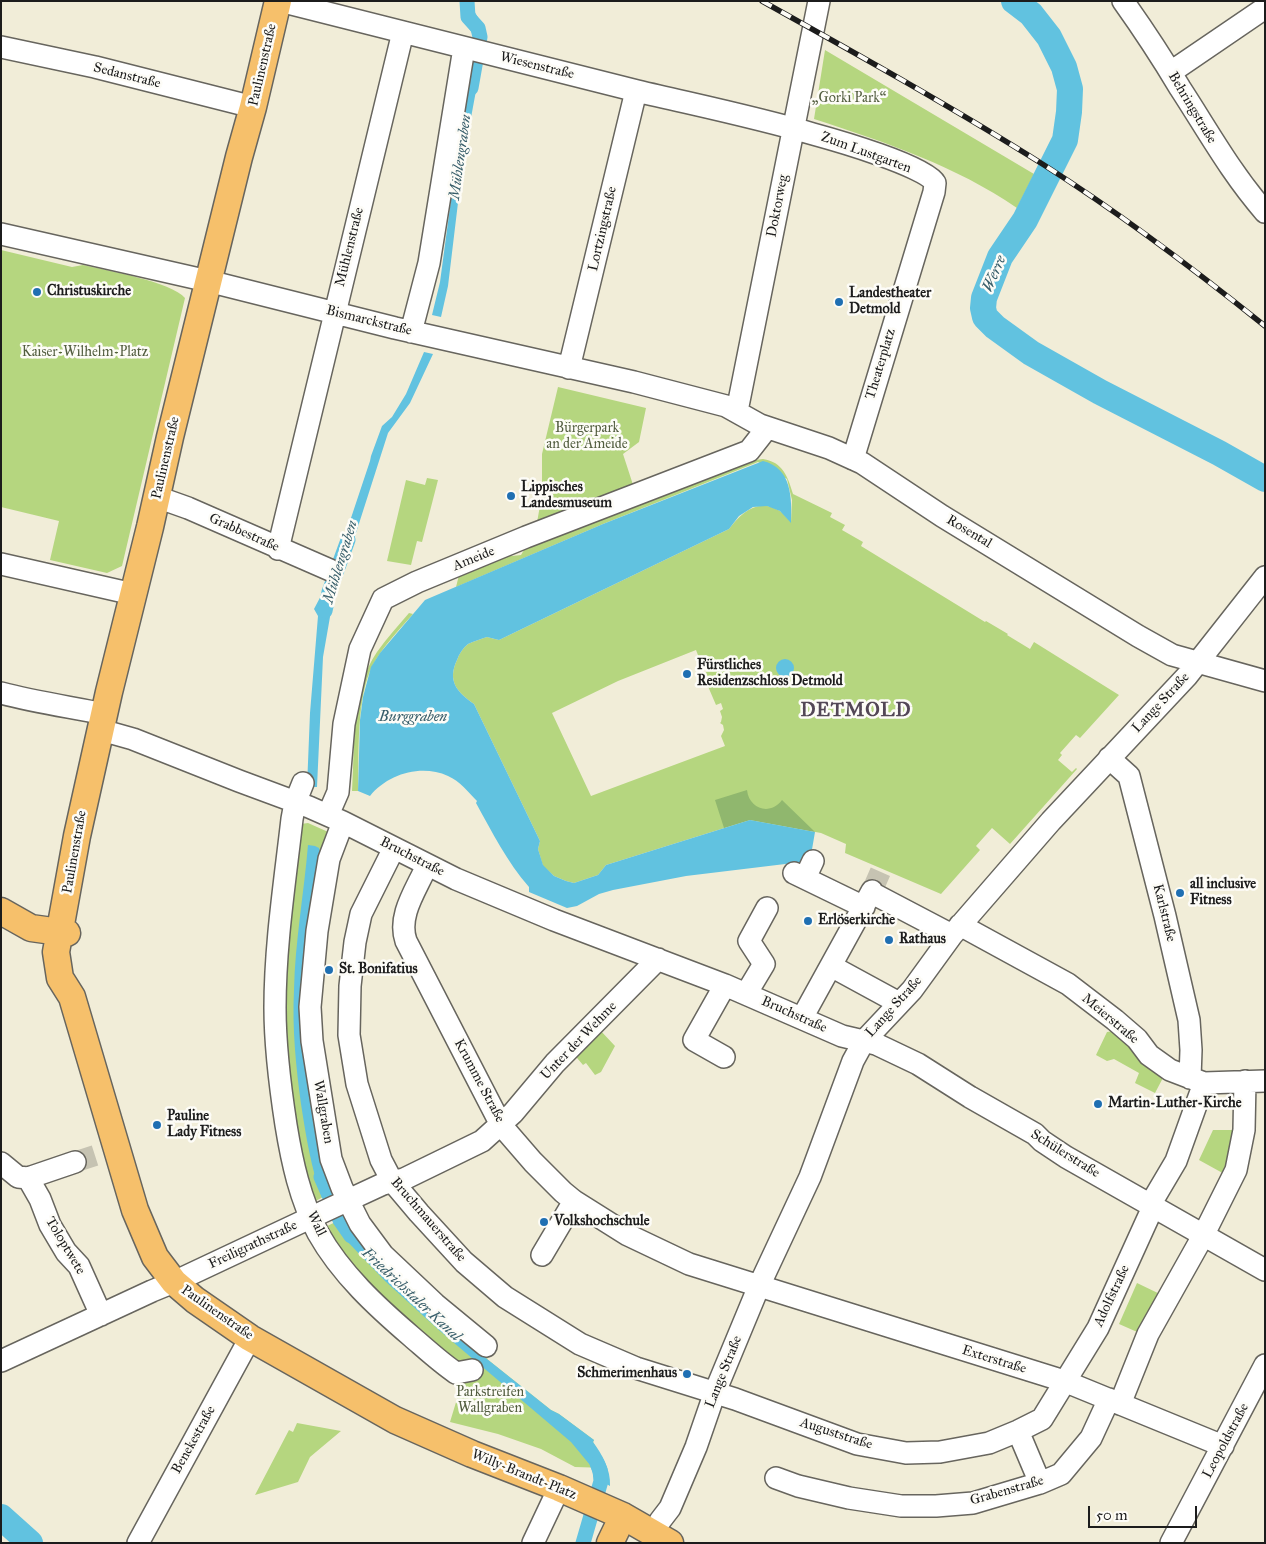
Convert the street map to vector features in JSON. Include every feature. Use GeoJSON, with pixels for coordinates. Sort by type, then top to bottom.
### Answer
{"type":"FeatureCollection","features":[{"type":"Feature","properties":{"kind":"main road","name":"Paulinenstraße"},"geometry":{"type":"LineString","coordinates":[[279,1],[208,281],[102,722],[77,836],[64,928],[56,959],[60,978],[72,997],[109,1151],[156,1257],[174,1282],[195,1300],[250,1338],[395,1420]]}},
{"type":"Feature","properties":{"kind":"main road"},"geometry":{"type":"LineString","coordinates":[[1,910],[31,928],[64,928]]}},
{"type":"Feature","properties":{"kind":"main road","name":"Willy-Brandt-Platz"},"geometry":{"type":"LineString","coordinates":[[395,1420],[661,1532]]}},
{"type":"Feature","properties":{"kind":"main road"},"geometry":{"type":"LineString","coordinates":[[605,1508],[610,1543]]}},
{"type":"Feature","properties":{"kind":"street","name":"Wiesenstraße"},"geometry":{"type":"LineString","coordinates":[[279,1],[636,91],[794,128]]}},
{"type":"Feature","properties":{"kind":"street","name":"Doktorweg"},"geometry":{"type":"LineString","coordinates":[[736,411],[819,1]]}},
{"type":"Feature","properties":{"kind":"street","name":"Behringstraße"},"geometry":{"type":"LineString","coordinates":[[1122,1],[1171,72],[1221,156],[1244,188],[1265,212]]}},
{"type":"Feature","properties":{"kind":"street"},"geometry":{"type":"LineString","coordinates":[[1171,72],[1265,8]]}},
{"type":"Feature","properties":{"kind":"street","name":"Mühlenstraße"},"geometry":{"type":"LineString","coordinates":[[278,549],[403,32]]}},
{"type":"Feature","properties":{"kind":"street","name":"Sedanstraße"},"geometry":{"type":"LineString","coordinates":[[1,47],[95,67],[253,107]]}},
{"type":"Feature","properties":{"kind":"street"},"geometry":{"type":"LineString","coordinates":[[411,332],[429,262],[473,50]]}},
{"type":"Feature","properties":{"kind":"street","name":"Lortzingstraße"},"geometry":{"type":"LineString","coordinates":[[570,368],[636,91]]}},
{"type":"Feature","properties":{"kind":"street","name":"Zum Lustgarten"},"geometry":{"type":"LineString","coordinates":[[794,128],[904,164],[930,177],[935,183]]}},
{"type":"Feature","properties":{"kind":"street","name":"Theaterplatz"},"geometry":{"type":"LineString","coordinates":[[852,458],[934,192],[935,183]]}},
{"type":"Feature","properties":{"kind":"street","name":"Bismarckstraße"},"geometry":{"type":"LineString","coordinates":[[1,234],[208,281],[411,332],[713,402],[736,411]]}},
{"type":"Feature","properties":{"kind":"street","name":"Rosental"},"geometry":{"type":"LineString","coordinates":[[736,411],[767,428],[828,448],[870,468],[942,516],[1172,655],[1265,682]]}},
{"type":"Feature","properties":{"kind":"street","name":"Ameide"},"geometry":{"type":"LineString","coordinates":[[325,815],[338,792],[344,724],[360,649],[383,599],[417,582],[517,541],[749,451],[767,428]]}},
{"type":"Feature","properties":{"kind":"street","name":"Grabbestraße"},"geometry":{"type":"LineString","coordinates":[[157,497],[188,508],[278,549],[330,570]]}},
{"type":"Feature","properties":{"kind":"street"},"geometry":{"type":"LineString","coordinates":[[1,564],[133,594]]}},
{"type":"Feature","properties":{"kind":"street","name":"Lange Straße"},"geometry":{"type":"LineString","coordinates":[[661,1532],[696,1447],[715,1392],[759,1286],[810,1177],[853,1061],[864,1041],[912,990],[956,930],[1050,821],[1114,762],[1187,676],[1265,578]]}},
{"type":"Feature","properties":{"kind":"street","name":"Bruchstraße"},"geometry":{"type":"LineString","coordinates":[[1,693],[38,702],[61,704],[102,722],[133,739],[325,815],[391,855],[427,865],[554,920],[725,985],[842,1036],[864,1041]]}},
{"type":"Feature","properties":{"kind":"street","name":"Karlstraße"},"geometry":{"type":"LineString","coordinates":[[1114,762],[1129,776],[1165,916],[1189,1020],[1191,1050],[1197,1080]]}},
{"type":"Feature","properties":{"kind":"street"},"geometry":{"type":"LineString","coordinates":[[303,783],[325,815]]}},
{"type":"Feature","properties":{"kind":"street","name":"Wall"},"geometry":{"type":"LineString","coordinates":[[325,815],[292,819],[279,942],[281,1009],[275,1036],[293,1166],[300,1190],[330,1208],[318,1233],[340,1266],[376,1306],[456,1373],[476,1373]]}},
{"type":"Feature","properties":{"kind":"street","name":"Wallgraben"},"geometry":{"type":"LineString","coordinates":[[325,815],[330,860],[317,931],[310,1007],[312,1041],[331,1159],[330,1208],[360,1224],[383,1255],[435,1304],[486,1346]]}},
{"type":"Feature","properties":{"kind":"street","name":"Bruchmauerstraße"},"geometry":{"type":"LineString","coordinates":[[391,855],[361,914],[354,949],[350,986],[349,1035],[357,1084],[381,1160],[392,1181],[419,1214],[464,1262],[505,1297],[580,1344],[636,1368],[715,1392]]}},
{"type":"Feature","properties":{"kind":"street","name":"Krumme Straße"},"geometry":{"type":"LineString","coordinates":[[427,865],[403,920],[402,932],[501,1125],[532,1162],[574,1201],[628,1235],[681,1260],[759,1286]]}},
{"type":"Feature","properties":{"kind":"street","name":"Meierstraße"},"geometry":{"type":"LineString","coordinates":[[804,871],[956,930],[980,936],[1068,984],[1137,1039],[1148,1055],[1170,1070],[1197,1080],[1255,1081]]}},
{"type":"Feature","properties":{"kind":"street"},"geometry":{"type":"LineString","coordinates":[[802,1018],[869,897]]}},
{"type":"Feature","properties":{"kind":"street"},"geometry":{"type":"LineString","coordinates":[[746,994],[764,964],[748,940],[766,908]]}},
{"type":"Feature","properties":{"kind":"street","name":"Unter der Wehme"},"geometry":{"type":"LineString","coordinates":[[501,1125],[555,1063],[658,959]]}},
{"type":"Feature","properties":{"kind":"street"},"geometry":{"type":"LineString","coordinates":[[831,966],[866,974],[899,1003]]}},
{"type":"Feature","properties":{"kind":"street"},"geometry":{"type":"LineString","coordinates":[[724,1057],[694,1040],[725,985]]}},
{"type":"Feature","properties":{"kind":"street","name":"Schülerstraße"},"geometry":{"type":"LineString","coordinates":[[864,1041],[876,1044],[918,1064],[970,1097],[1035,1134],[1066,1157],[1265,1270]]}},
{"type":"Feature","properties":{"kind":"street","name":"Adolfstraße"},"geometry":{"type":"LineString","coordinates":[[1064,1381],[1098,1328],[1151,1206],[1176,1161],[1197,1080]]}},
{"type":"Feature","properties":{"kind":"street","name":"Grabenstraße"},"geometry":{"type":"LineString","coordinates":[[776,1478],[798,1486],[849,1498],[901,1506],[936,1506],[971,1503],[1040,1483],[1061,1474],[1091,1438],[1115,1401],[1148,1334],[1203,1236],[1236,1170],[1255,1081]]}},
{"type":"Feature","properties":{"kind":"street","name":"Freiligrathstraße"},"geometry":{"type":"LineString","coordinates":[[1,1361],[383,1184],[404,1179],[482,1141],[501,1125]]}},
{"type":"Feature","properties":{"kind":"street","name":"Toloptwete"},"geometry":{"type":"LineString","coordinates":[[14,1171],[75,1162]]}},
{"type":"Feature","properties":{"kind":"street","name":"Toloptwete"},"geometry":{"type":"LineString","coordinates":[[14,1171],[40,1199],[50,1225],[66,1252],[79,1266],[101,1314]]}},
{"type":"Feature","properties":{"kind":"street"},"geometry":{"type":"LineString","coordinates":[[542,1255],[574,1201]]}},
{"type":"Feature","properties":{"kind":"street","name":"Exterstraße"},"geometry":{"type":"LineString","coordinates":[[759,1286],[1064,1381],[1223,1446]]}},
{"type":"Feature","properties":{"kind":"street","name":"Benekestraße"},"geometry":{"type":"LineString","coordinates":[[138,1543],[250,1338]]}},
{"type":"Feature","properties":{"kind":"street","name":"Leopoldstraße"},"geometry":{"type":"LineString","coordinates":[[1171,1543],[1265,1365]]}},
{"type":"Feature","properties":{"kind":"street","name":"Auguststraße"},"geometry":{"type":"LineString","coordinates":[[715,1392],[857,1444],[906,1453],[940,1452],[990,1443],[1042,1419],[1064,1381]]}},
{"type":"Feature","properties":{"kind":"street"},"geometry":{"type":"LineString","coordinates":[[1018,1431],[1040,1483]]}},
{"type":"Feature","properties":{"kind":"street"},"geometry":{"type":"LineString","coordinates":[[533,1543],[559,1488]]}},
{"type":"Feature","properties":{"kind":"green space","name":"„Gorki Park“"},"geometry":{"type":"Polygon","coordinates":[[[825,50],[1034,174],[1017,208],[994,193],[945,167],[893,146],[814,119],[825,50]]]}},
{"type":"Feature","properties":{"kind":"green space","name":"Kaiser-Wilhelm-Platz"},"geometry":{"type":"Polygon","coordinates":[[[1,250],[72,267],[83,265],[137,277],[167,287],[185,298],[122,566],[107,573],[50,560],[59,521],[1,507],[1,250]]]}},
{"type":"Feature","properties":{"kind":"green space","name":"Bürgerpark an der Ameide"},"geometry":{"type":"Polygon","coordinates":[[[558,387],[646,408],[639,442],[623,454],[636,494],[535,534],[542,494],[542,454],[558,387]]]}},
{"type":"Feature","properties":{"kind":"green space"},"geometry":{"type":"Polygon","coordinates":[[[763,459],[780,467],[787,476],[793,494],[832,513],[830,517],[845,525],[842,530],[863,542],[861,546],[1030,649],[1034,642],[1119,695],[1080,738],[1076,735],[1060,753],[1062,755],[1058,760],[1072,772],[1077,769],[1010,844],[992,828],[976,846],[980,850],[941,894],[845,853],[846,844],[821,833],[750,820],[606,865],[598,875],[574,883],[554,876],[543,866],[538,849],[540,841],[474,704],[455,685],[454,667],[460,653],[468,644],[487,637],[499,640],[729,529],[739,517],[757,506],[772,507],[781,512],[791,522],[792,500],[787,479],[758,462],[603,524],[456,587],[459,575],[507,553],[512,556],[521,555],[527,545],[755,460],[763,459]],[[696,650],[618,681],[552,713],[591,796],[725,746],[721,736],[724,730],[723,725],[720,723],[722,717],[720,711],[723,709],[721,703],[716,705],[707,684],[709,683],[705,673],[708,671],[706,667],[703,668],[696,650]]]}},
{"type":"Feature","properties":{"kind":"green space"},"geometry":{"type":"Polygon","coordinates":[[[427,478],[438,480],[422,542],[417,541],[411,565],[387,561],[406,480],[425,485],[427,478]]]}},
{"type":"Feature","properties":{"kind":"green space"},"geometry":{"type":"Polygon","coordinates":[[[409,613],[413,614],[382,651],[373,665],[368,678],[361,709],[358,791],[352,791],[354,738],[358,701],[363,683],[377,652],[409,613]]]}},
{"type":"Feature","properties":{"kind":"green space"},"geometry":{"type":"Polygon","coordinates":[[[747,790],[752,802],[761,808],[772,808],[782,800],[815,832],[750,820],[724,828],[715,800],[747,790]]]}},
{"type":"Feature","properties":{"kind":"green space"},"geometry":{"type":"Polygon","coordinates":[[[308,823],[335,835],[308,1010],[338,1189],[310,1204],[279,1042],[294,825],[308,823]]]}},
{"type":"Feature","properties":{"kind":"green space"},"geometry":{"type":"Polygon","coordinates":[[[599,1029],[615,1046],[601,1072],[595,1075],[586,1063],[583,1065],[572,1052],[599,1029]]]}},
{"type":"Feature","properties":{"kind":"green space"},"geometry":{"type":"Polygon","coordinates":[[[1114,1031],[1165,1074],[1155,1093],[1135,1083],[1139,1073],[1114,1059],[1107,1061],[1096,1055],[1107,1032],[1114,1031]]]}},
{"type":"Feature","properties":{"kind":"green space"},"geometry":{"type":"Polygon","coordinates":[[[1213,1130],[1238,1130],[1228,1176],[1199,1160],[1213,1130]]]}},
{"type":"Feature","properties":{"kind":"green space","name":"Parkstreifen Wallgraben"},"geometry":{"type":"Polygon","coordinates":[[[350,1215],[491,1354],[487,1359],[551,1410],[594,1440],[593,1442],[607,1468],[575,1467],[541,1449],[498,1434],[450,1422],[464,1376],[379,1301],[321,1229],[350,1215]]]}},
{"type":"Feature","properties":{"kind":"green space"},"geometry":{"type":"Polygon","coordinates":[[[1137,1283],[1164,1296],[1144,1335],[1119,1324],[1137,1283]]]}},
{"type":"Feature","properties":{"kind":"green space"},"geometry":{"type":"Polygon","coordinates":[[[297,1423],[341,1431],[310,1457],[298,1482],[255,1495],[289,1430],[293,1432],[297,1423]]]}},
{"type":"Feature","properties":{"kind":"water"},"geometry":{"type":"Polygon","coordinates":[[[461,1],[472,1],[473,9],[483,26],[485,38],[474,36],[464,21],[461,1]]]}},
{"type":"Feature","properties":{"kind":"water"},"geometry":{"type":"Polygon","coordinates":[[[469,66],[480,69],[463,161],[448,286],[441,317],[432,315],[440,282],[469,66]]]}},
{"type":"Feature","properties":{"kind":"water"},"geometry":{"type":"Polygon","coordinates":[[[424,352],[433,354],[410,403],[388,433],[347,561],[338,557],[382,426],[392,417],[406,394],[424,352]]]}},
{"type":"Feature","properties":{"kind":"water","name":"Burggraben"},"geometry":{"type":"Polygon","coordinates":[[[763,461],[780,470],[785,477],[790,494],[791,523],[780,511],[767,506],[753,507],[739,516],[729,529],[499,640],[487,637],[468,644],[458,658],[453,674],[455,685],[474,704],[540,841],[538,849],[543,865],[554,876],[574,883],[598,875],[606,865],[750,820],[815,832],[810,861],[686,876],[613,890],[599,894],[577,906],[567,908],[529,892],[529,887],[500,846],[476,803],[477,801],[464,787],[452,778],[438,773],[416,771],[395,777],[377,788],[370,796],[358,791],[360,720],[363,697],[371,667],[380,653],[425,600],[603,524],[763,461]]]}},
{"type":"Feature","properties":{"kind":"water"},"geometry":{"type":"Polygon","coordinates":[[[324,590],[334,594],[323,657],[317,787],[307,787],[310,713],[318,616],[314,609],[324,590]]]}},
{"type":"Feature","properties":{"kind":"water"},"geometry":{"type":"Polygon","coordinates":[[[785,659],[791,662],[794,668],[791,674],[785,677],[779,674],[776,668],[779,662],[785,659]]]}},
{"type":"Feature","properties":{"kind":"water"},"geometry":{"type":"Polygon","coordinates":[[[308,845],[319,848],[323,861],[306,957],[336,1190],[322,1198],[312,1164],[305,1128],[294,1033],[296,954],[308,845]]]}},
{"type":"Feature","properties":{"kind":"water"},"geometry":{"type":"Polygon","coordinates":[[[348,1216],[406,1288],[487,1359],[551,1410],[594,1440],[593,1442],[603,1457],[607,1468],[610,1486],[594,1477],[590,1465],[571,1442],[440,1331],[385,1281],[346,1240],[333,1223],[348,1216]]]}},
{"type":"Feature","properties":{"kind":"waterway","name":"Mühlengraben"},"geometry":{"type":"LineString","coordinates":[[467,1],[468,17],[478,28],[480,37],[471,88]]}},
{"type":"Feature","properties":{"kind":"waterway","name":"Werre"},"geometry":{"type":"LineString","coordinates":[[1014,1],[1031,14],[1049,37],[1064,67],[1070,89],[1069,112],[1065,140],[1025,220],[1000,257],[984,298],[983,308],[985,317],[995,327],[1031,353],[1100,392],[1219,453],[1265,479]]}},
{"type":"Feature","properties":{"kind":"waterway","name":"Mühlengraben"},"geometry":{"type":"LineString","coordinates":[[325,611],[329,592],[348,540]]}},
{"type":"Feature","properties":{"kind":"waterway","name":"Friedrichstaler Kanal"},"geometry":{"type":"LineString","coordinates":[[321,1177],[340,1220],[351,1236]]}},
{"type":"Feature","properties":{"kind":"waterway","name":"Friedrichstaler Kanal"},"geometry":{"type":"LineString","coordinates":[[583,1543],[601,1481],[597,1463]]}},
{"type":"Feature","properties":{"kind":"waterway"},"geometry":{"type":"LineString","coordinates":[[1,1517],[30,1543]]}},
{"type":"Feature","properties":{"kind":"tunnel"},"geometry":{"type":"LineString","coordinates":[[872,891],[882,868]]}},
{"type":"Feature","properties":{"kind":"tunnel"},"geometry":{"type":"LineString","coordinates":[[75,1162],[103,1153]]}},
{"type":"Feature","properties":{"kind":"railway"},"geometry":{"type":"LineString","coordinates":[[762,1],[869,61],[1044,165],[1157,242],[1265,326]]}},
{"type":"Feature","properties":{"kind":"place","name":"Christuskirche"},"geometry":{"type":"Point","coordinates":[37,292]}},
{"type":"Feature","properties":{"kind":"place","name":"Landestheater Detmold"},"geometry":{"type":"Point","coordinates":[839,302]}},
{"type":"Feature","properties":{"kind":"place","name":"Lippisches Landesmuseum"},"geometry":{"type":"Point","coordinates":[511,496]}},
{"type":"Feature","properties":{"kind":"place","name":"Fürstliches Residenzschloss Detmold"},"geometry":{"type":"Point","coordinates":[687,674]}},
{"type":"Feature","properties":{"kind":"place","name":"all inclusive Fitness"},"geometry":{"type":"Point","coordinates":[1180,893]}},
{"type":"Feature","properties":{"kind":"place","name":"Erlöserkirche"},"geometry":{"type":"Point","coordinates":[808,921]}},
{"type":"Feature","properties":{"kind":"place","name":"Rathaus"},"geometry":{"type":"Point","coordinates":[889,940]}},
{"type":"Feature","properties":{"kind":"place","name":"St. Bonifatius"},"geometry":{"type":"Point","coordinates":[329,970]}},
{"type":"Feature","properties":{"kind":"place","name":"Martin-Luther-Kirche"},"geometry":{"type":"Point","coordinates":[1098,1104]}},
{"type":"Feature","properties":{"kind":"place","name":"Pauline Lady Fitness"},"geometry":{"type":"Point","coordinates":[157,1125]}},
{"type":"Feature","properties":{"kind":"place","name":"Volkshochschule"},"geometry":{"type":"Point","coordinates":[544,1222]}},
{"type":"Feature","properties":{"kind":"place","name":"Schmerimenhaus"},"geometry":{"type":"Point","coordinates":[687,1374]}},
{"type":"Feature","properties":{"kind":"district","name":"DETMOLD"},"geometry":{"type":"Point","coordinates":[856,711]}}]}
